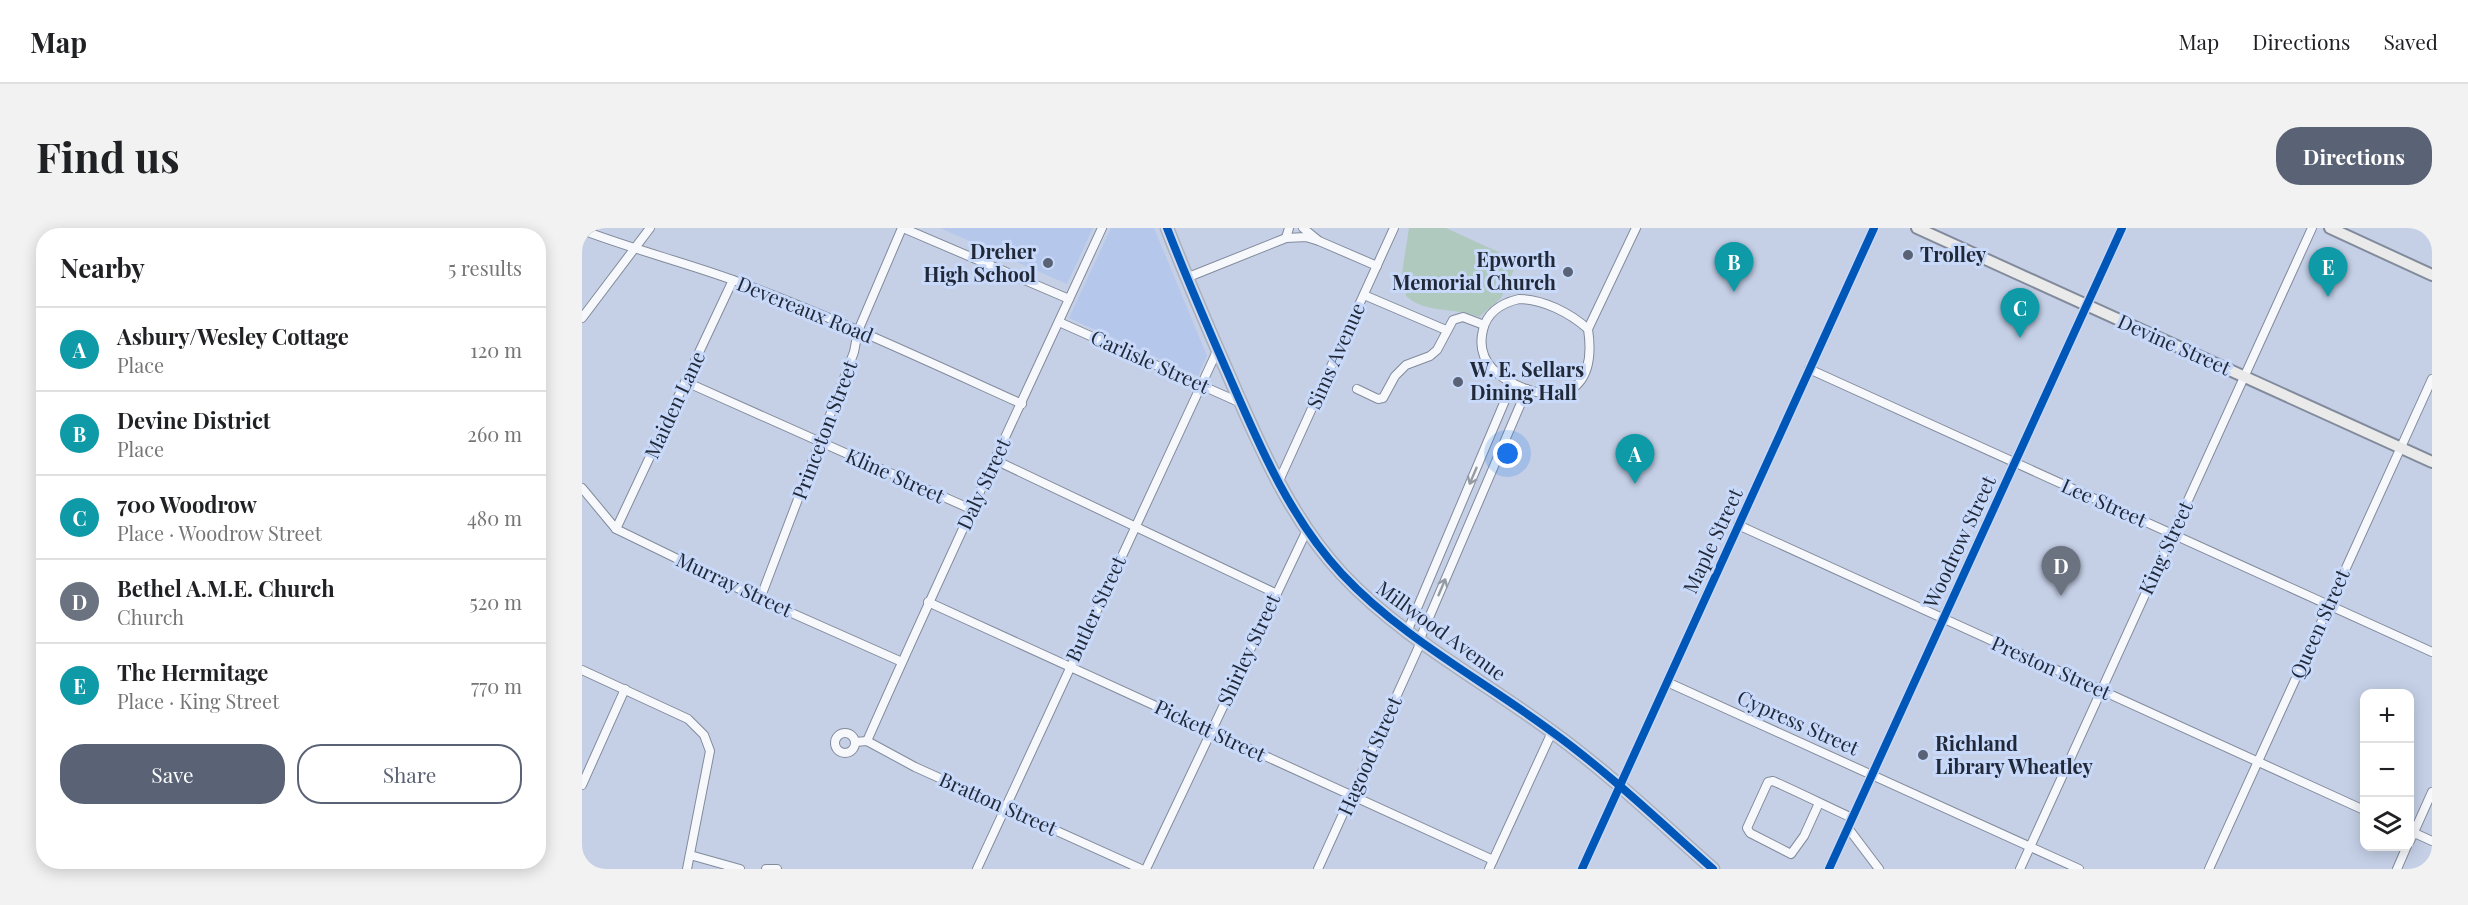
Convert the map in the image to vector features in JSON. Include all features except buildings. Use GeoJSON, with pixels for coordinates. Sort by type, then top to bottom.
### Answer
{"type":"FeatureCollection","features":[{"type":"Feature","properties":{"kind":"main road","name":"Millwood Avenue"},"geometry":{"type":"LineString","coordinates":[[1167,228],[1186,278],[1278,484],[1307,530],[1341,573],[1383,614],[1552,732],[1621,786],[1708,867]]}},
{"type":"Feature","properties":{"kind":"main road","name":"Devine Street"},"geometry":{"type":"LineString","coordinates":[[1917,228],[2432,462]]}},
{"type":"Feature","properties":{"kind":"main road"},"geometry":{"type":"LineString","coordinates":[[2330,228],[2432,275]]}},
{"type":"Feature","properties":{"kind":"street"},"geometry":{"type":"LineString","coordinates":[[582,318],[650,228]]}},
{"type":"Feature","properties":{"kind":"street"},"geometry":{"type":"LineString","coordinates":[[902,228],[1069,299]]}},
{"type":"Feature","properties":{"kind":"street","name":"Princeton Street"},"geometry":{"type":"LineString","coordinates":[[760,599],[854,352],[858,331],[902,228]]}},
{"type":"Feature","properties":{"kind":"street","name":"Daly Street"},"geometry":{"type":"LineString","coordinates":[[867,741],[928,602],[973,510],[1102,228]]}},
{"type":"Feature","properties":{"kind":"street"},"geometry":{"type":"LineString","coordinates":[[1286,238],[1289,228]]}},
{"type":"Feature","properties":{"kind":"street"},"geometry":{"type":"LineString","coordinates":[[1303,228],[1319,241]]}},
{"type":"Feature","properties":{"kind":"street","name":"Sims Avenue"},"geometry":{"type":"LineString","coordinates":[[1278,484],[1394,228]]}},
{"type":"Feature","properties":{"kind":"street"},"geometry":{"type":"LineString","coordinates":[[1588,328],[1576,318],[1531,299],[1507,302],[1492,313],[1484,325],[1481,339],[1485,359],[1498,377],[1544,395],[1558,395],[1574,387],[1588,368],[1591,353],[1588,328],[1636,228]]}},
{"type":"Feature","properties":{"kind":"street","name":"Maple Street"},"geometry":{"type":"LineString","coordinates":[[1582,869],[1874,228]]}},
{"type":"Feature","properties":{"kind":"street","name":"Woodrow Street"},"geometry":{"type":"LineString","coordinates":[[1829,869],[2121,228]]}},
{"type":"Feature","properties":{"kind":"street","name":"King Street"},"geometry":{"type":"LineString","coordinates":[[2020,869],[2312,228]]}},
{"type":"Feature","properties":{"kind":"street","name":"Devereaux Road"},"geometry":{"type":"LineString","coordinates":[[582,230],[633,250],[733,280],[858,331],[1022,404]]}},
{"type":"Feature","properties":{"kind":"street"},"geometry":{"type":"LineString","coordinates":[[1186,278],[1286,238],[1306,237],[1377,266]]}},
{"type":"Feature","properties":{"kind":"street","name":"Maiden Lane"},"geometry":{"type":"LineString","coordinates":[[616,529],[733,280]]}},
{"type":"Feature","properties":{"kind":"street"},"geometry":{"type":"LineString","coordinates":[[1364,295],[1446,330]]}},
{"type":"Feature","properties":{"kind":"street"},"geometry":{"type":"LineString","coordinates":[[1357,389],[1378,399],[1383,398],[1395,376],[1406,365],[1430,356],[1437,350],[1453,320],[1463,317],[1484,325]]}},
{"type":"Feature","properties":{"kind":"street","name":"Carlisle Street"},"geometry":{"type":"LineString","coordinates":[[1059,322],[1241,403]]}},
{"type":"Feature","properties":{"kind":"street","name":"Butler Street"},"geometry":{"type":"LineString","coordinates":[[976,869],[1218,349]]}},
{"type":"Feature","properties":{"kind":"street","name":"Lee Street"},"geometry":{"type":"LineString","coordinates":[[1809,369],[2432,652]]}},
{"type":"Feature","properties":{"kind":"street","name":"Queen Street"},"geometry":{"type":"LineString","coordinates":[[2209,869],[2432,379]]}},
{"type":"Feature","properties":{"kind":"street","name":"Kline Street"},"geometry":{"type":"LineString","coordinates":[[686,382],[973,510]]}},
{"type":"Feature","properties":{"kind":"street"},"geometry":{"type":"LineString","coordinates":[[1407,632],[1512,384]]}},
{"type":"Feature","properties":{"kind":"street","name":"Hagood Street"},"geometry":{"type":"LineString","coordinates":[[1318,869],[1420,642],[1527,389]]}},
{"type":"Feature","properties":{"kind":"street"},"geometry":{"type":"LineString","coordinates":[[995,460],[1275,593]]}},
{"type":"Feature","properties":{"kind":"street","name":"Murray Street"},"geometry":{"type":"LineString","coordinates":[[582,488],[616,529],[760,599],[902,662]]}},
{"type":"Feature","properties":{"kind":"street","name":"Preston Street"},"geometry":{"type":"LineString","coordinates":[[1738,525],[2360,808]]}},
{"type":"Feature","properties":{"kind":"street","name":"Shirley Street"},"geometry":{"type":"LineString","coordinates":[[1146,869],[1275,593],[1307,530]]}},
{"type":"Feature","properties":{"kind":"street","name":"Pickett Street"},"geometry":{"type":"LineString","coordinates":[[928,602],[1493,860]]}},
{"type":"Feature","properties":{"kind":"street"},"geometry":{"type":"LineString","coordinates":[[582,670],[688,719],[704,735],[710,751],[687,869]]}},
{"type":"Feature","properties":{"kind":"street","name":"Cypress Street"},"geometry":{"type":"LineString","coordinates":[[1667,682],[2079,869]]}},
{"type":"Feature","properties":{"kind":"street"},"geometry":{"type":"LineString","coordinates":[[582,785],[625,689]]}},
{"type":"Feature","properties":{"kind":"street"},"geometry":{"type":"LineString","coordinates":[[1489,869],[1552,732]]}},
{"type":"Feature","properties":{"kind":"street"},"geometry":{"type":"LineString","coordinates":[[855,742],[867,741]]}},
{"type":"Feature","properties":{"kind":"street","name":"Bratton Street"},"geometry":{"type":"LineString","coordinates":[[867,741],[915,767],[1141,869]]}},
{"type":"Feature","properties":{"kind":"street"},"geometry":{"type":"LineString","coordinates":[[1820,803],[1804,836],[1791,854],[1750,833],[1747,828],[1768,782],[1773,781],[1820,803],[1852,818]]}},
{"type":"Feature","properties":{"kind":"street"},"geometry":{"type":"LineString","coordinates":[[2414,826],[2432,792]]}},
{"type":"Feature","properties":{"kind":"street"},"geometry":{"type":"LineString","coordinates":[[1848,828],[1879,869]]}},
{"type":"Feature","properties":{"kind":"street"},"geometry":{"type":"LineString","coordinates":[[2414,833],[2432,841]]}},
{"type":"Feature","properties":{"kind":"street"},"geometry":{"type":"LineString","coordinates":[[2397,869],[2405,851]]}},
{"type":"Feature","properties":{"kind":"street"},"geometry":{"type":"LineString","coordinates":[[690,855],[740,869]]}},
{"type":"Feature","properties":{"kind":"street"},"geometry":{"type":"LineString","coordinates":[[766,869],[777,869]]}},
{"type":"Feature","properties":{"kind":"shaded area","name":"Dreher High School"},"geometry":{"type":"Polygon","coordinates":[[[940,228],[1093,228],[1067,284],[940,228]]]}},
{"type":"Feature","properties":{"kind":"shaded area"},"geometry":{"type":"Polygon","coordinates":[[[1111,228],[1154,228],[1207,356],[1198,376],[1069,318],[1111,228]]]}},
{"type":"Feature","properties":{"kind":"green space"},"geometry":{"type":"Polygon","coordinates":[[[1409,228],[1446,228],[1518,261],[1501,298],[1479,317],[1431,308],[1414,302],[1406,296],[1406,292],[1400,286],[1409,228]]]}},
{"type":"Feature","properties":{"kind":"cycle path"},"geometry":{"type":"LineString","coordinates":[[1167,228],[1265,456],[1292,506],[1323,552],[1365,597],[1390,618],[1572,747],[1634,798],[1713,869]]}},
{"type":"Feature","properties":{"kind":"cycle path"},"geometry":{"type":"LineString","coordinates":[[1582,869],[1874,228]]}},
{"type":"Feature","properties":{"kind":"cycle path"},"geometry":{"type":"LineString","coordinates":[[1829,869],[2122,228]]}},
{"type":"Feature","properties":{"kind":"place","name":"Trolley"},"geometry":{"type":"Point","coordinates":[1908,255]}},
{"type":"Feature","properties":{"kind":"place","name":"Dreher High School"},"geometry":{"type":"Point","coordinates":[1048,263]}},
{"type":"Feature","properties":{"kind":"place","name":"Epworth Memorial Church"},"geometry":{"type":"Point","coordinates":[1568,272]}},
{"type":"Feature","properties":{"kind":"place","name":"Devine District"},"geometry":{"type":"Point","coordinates":[1734,292]}},
{"type":"Feature","properties":{"kind":"place","name":"The Hermitage"},"geometry":{"type":"Point","coordinates":[2328,297]}},
{"type":"Feature","properties":{"kind":"place","name":"700 Woodrow"},"geometry":{"type":"Point","coordinates":[2020,338]}},
{"type":"Feature","properties":{"kind":"place","name":"W. E. Sellars Dining Hall"},"geometry":{"type":"Point","coordinates":[1458,382]}},
{"type":"Feature","properties":{"kind":"place","name":"Asbury/Wesley Cottage"},"geometry":{"type":"Point","coordinates":[1635,484]}},
{"type":"Feature","properties":{"kind":"place","name":"Bethel A.M.E. Church"},"geometry":{"type":"Point","coordinates":[2061,596]}},
{"type":"Feature","properties":{"kind":"place","name":"Richland Library Wheatley"},"geometry":{"type":"Point","coordinates":[1923,755]}}]}
